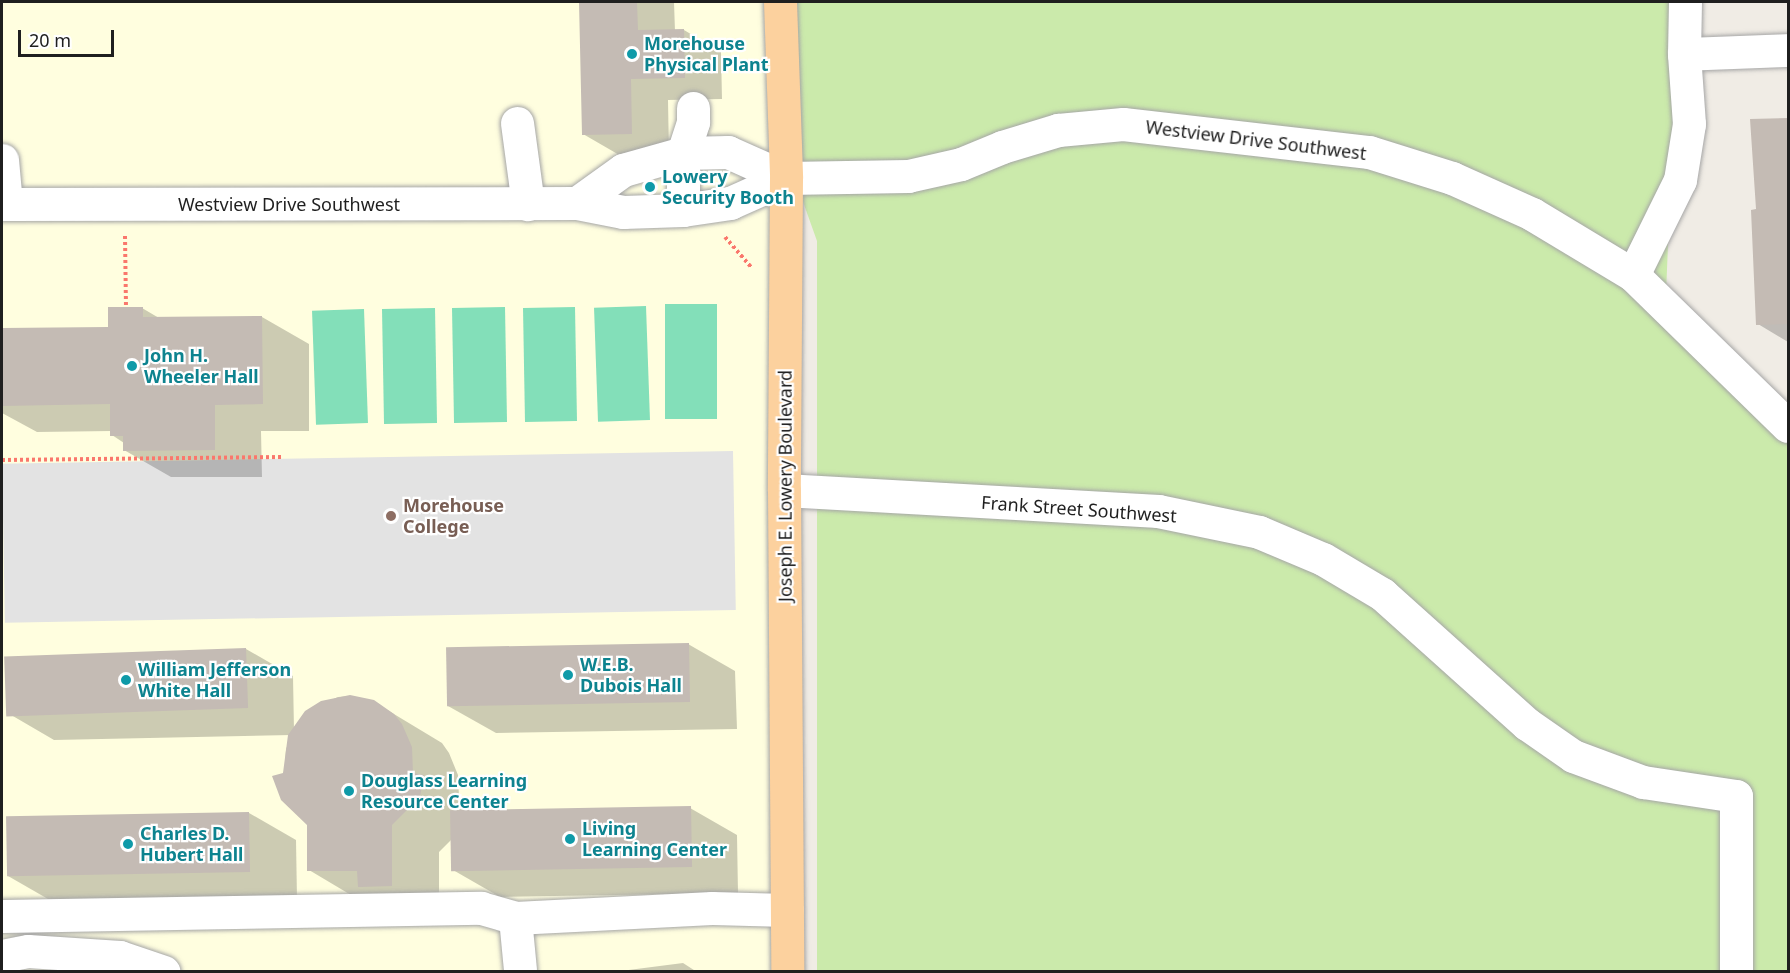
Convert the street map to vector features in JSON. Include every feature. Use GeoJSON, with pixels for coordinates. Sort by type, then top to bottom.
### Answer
{"type":"FeatureCollection","features":[{"type":"Feature","properties":{"kind":"main road","name":"Joseph E. Lowery Boulevard"},"geometry":{"type":"LineString","coordinates":[[780,2],[786,178],[784,490],[788,972]]}},
{"type":"Feature","properties":{"kind":"street"},"geometry":{"type":"LineString","coordinates":[[1633,275],[1680,180],[1689,124],[1684,54],[1685,2]]}},
{"type":"Feature","properties":{"kind":"street"},"geometry":{"type":"LineString","coordinates":[[1684,54],[1788,50]]}},
{"type":"Feature","properties":{"kind":"street"},"geometry":{"type":"LineString","coordinates":[[683,210],[683,153],[693,122],[693,108]]}},
{"type":"Feature","properties":{"kind":"street"},"geometry":{"type":"LineString","coordinates":[[517,123],[528,204]]}},
{"type":"Feature","properties":{"kind":"street","name":"Westview Drive Southwest"},"geometry":{"type":"LineString","coordinates":[[4,204],[577,203],[623,212],[683,210],[730,203],[786,178],[908,176],[961,165],[1002,147],[1058,130],[1123,124],[1369,152],[1452,178],[1532,214],[1633,275],[1788,426]]}},
{"type":"Feature","properties":{"kind":"street","name":"Westview Drive Southwest"},"geometry":{"type":"LineString","coordinates":[[577,203],[623,170],[683,153],[728,152],[786,178]]}},
{"type":"Feature","properties":{"kind":"street"},"geometry":{"type":"LineString","coordinates":[[2,160],[4,204]]}},
{"type":"Feature","properties":{"kind":"street","name":"Frank Street Southwest"},"geometry":{"type":"LineString","coordinates":[[784,490],[1158,512],[1259,532],[1323,559],[1382,594],[1527,724],[1573,756],[1643,782],[1736,796],[1736,972]]}},
{"type":"Feature","properties":{"kind":"street"},"geometry":{"type":"LineString","coordinates":[[2,916],[481,908],[515,918],[712,908],[787,910]]}},
{"type":"Feature","properties":{"kind":"street"},"geometry":{"type":"LineString","coordinates":[[515,918],[520,970]]}},
{"type":"Feature","properties":{"kind":"street"},"geometry":{"type":"LineString","coordinates":[[2,956],[28,951],[120,957],[164,972]]}},
{"type":"Feature","properties":{"kind":"path"},"geometry":{"type":"LineString","coordinates":[[125,236],[126,307]]}},
{"type":"Feature","properties":{"kind":"path"},"geometry":{"type":"LineString","coordinates":[[2,460],[283,457]]}},
{"type":"Feature","properties":{"kind":"shaded area","name":"Morehouse College"},"geometry":{"type":"Polygon","coordinates":[[[2,2],[775,2],[775,972],[2,972],[2,2]]]}},
{"type":"Feature","properties":{"kind":"shaded area"},"geometry":{"type":"Polygon","coordinates":[[[733,451],[736,610],[5,623],[2,464],[733,451]]]}},
{"type":"Feature","properties":{"kind":"green space"},"geometry":{"type":"Polygon","coordinates":[[[781,2],[1669,2],[1675,74],[1666,294],[1788,406],[1788,971],[817,971],[817,241],[777,129],[781,2]]]}},
{"type":"Feature","properties":{"kind":"green space"},"geometry":{"type":"Polygon","coordinates":[[[665,304],[717,304],[717,419],[665,419],[665,304]]]}},
{"type":"Feature","properties":{"kind":"green space"},"geometry":{"type":"Polygon","coordinates":[[[646,306],[650,420],[598,422],[594,308],[646,306]]]}},
{"type":"Feature","properties":{"kind":"green space"},"geometry":{"type":"Polygon","coordinates":[[[505,307],[507,422],[454,423],[452,308],[505,307]]]}},
{"type":"Feature","properties":{"kind":"green space"},"geometry":{"type":"Polygon","coordinates":[[[575,307],[577,421],[525,422],[523,308],[575,307]]]}},
{"type":"Feature","properties":{"kind":"green space"},"geometry":{"type":"Polygon","coordinates":[[[435,308],[437,423],[384,424],[382,309],[435,308]]]}},
{"type":"Feature","properties":{"kind":"green space"},"geometry":{"type":"Polygon","coordinates":[[[364,309],[368,423],[316,425],[312,311],[364,309]]]}},
{"type":"Feature","properties":{"kind":"building","name":"Morehouse Physical Plant"},"geometry":{"type":"Polygon","coordinates":[[[579,2],[637,2],[638,30],[684,29],[685,78],[631,79],[632,134],[582,135],[579,2]]]}},
{"type":"Feature","properties":{"kind":"building"},"geometry":{"type":"Polygon","coordinates":[[[1788,118],[1788,324],[1756,325],[1751,210],[1756,209],[1750,119],[1788,118]]]}},
{"type":"Feature","properties":{"kind":"building","name":"John H. Wheeler Hall"},"geometry":{"type":"Polygon","coordinates":[[[108,307],[143,307],[143,317],[262,316],[263,404],[215,405],[215,450],[123,451],[123,436],[110,436],[110,404],[2,406],[2,328],[108,327],[108,307]]]}},
{"type":"Feature","properties":{"kind":"building","name":"W.E.B. Dubois Hall"},"geometry":{"type":"Polygon","coordinates":[[[689,643],[690,702],[447,706],[446,647],[689,643]]]}},
{"type":"Feature","properties":{"kind":"building","name":"William Jefferson White Hall"},"geometry":{"type":"Polygon","coordinates":[[[246,648],[248,708],[6,716],[4,656],[246,648]]]}},
{"type":"Feature","properties":{"kind":"building","name":"Douglass Learning Resource Center"},"geometry":{"type":"Polygon","coordinates":[[[350,695],[374,700],[394,714],[402,724],[412,747],[413,773],[424,775],[420,797],[392,825],[392,886],[358,887],[357,871],[307,871],[307,825],[281,800],[272,776],[283,773],[288,735],[305,711],[321,701],[350,695]]]}},
{"type":"Feature","properties":{"kind":"building","name":"Living Learning Center"},"geometry":{"type":"Polygon","coordinates":[[[691,806],[692,867],[451,871],[450,810],[691,806]]]}},
{"type":"Feature","properties":{"kind":"building","name":"Charles D. Hubert Hall"},"geometry":{"type":"Polygon","coordinates":[[[249,812],[250,872],[7,876],[6,816],[249,812]]]}},
{"type":"Feature","properties":{"kind":"place","name":"Morehouse Physical Plant"},"geometry":{"type":"Point","coordinates":[632,54]}},
{"type":"Feature","properties":{"kind":"place","name":"Lowery Security Booth"},"geometry":{"type":"Point","coordinates":[650,187]}},
{"type":"Feature","properties":{"kind":"place","name":"John H. Wheeler Hall"},"geometry":{"type":"Point","coordinates":[132,366]}},
{"type":"Feature","properties":{"kind":"place","name":"Morehouse College"},"geometry":{"type":"Point","coordinates":[391,516]}},
{"type":"Feature","properties":{"kind":"place","name":"W.E.B. Dubois Hall"},"geometry":{"type":"Point","coordinates":[568,675]}},
{"type":"Feature","properties":{"kind":"place","name":"William Jefferson White Hall"},"geometry":{"type":"Point","coordinates":[126,680]}},
{"type":"Feature","properties":{"kind":"place","name":"Douglass Learning Resource Center"},"geometry":{"type":"Point","coordinates":[349,791]}},
{"type":"Feature","properties":{"kind":"place","name":"Living Learning Center"},"geometry":{"type":"Point","coordinates":[570,839]}},
{"type":"Feature","properties":{"kind":"place","name":"Charles D. Hubert Hall"},"geometry":{"type":"Point","coordinates":[128,844]}}]}
